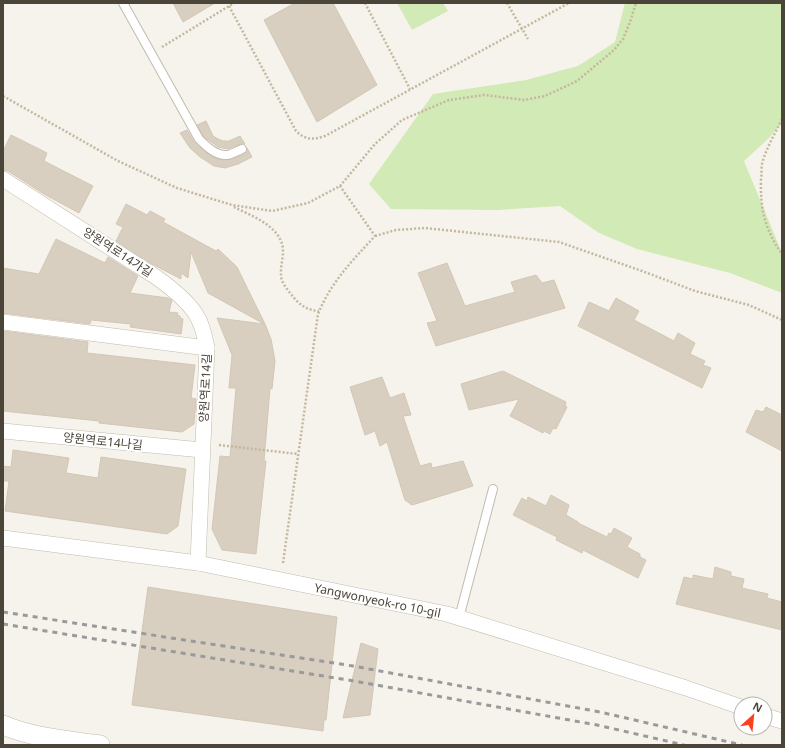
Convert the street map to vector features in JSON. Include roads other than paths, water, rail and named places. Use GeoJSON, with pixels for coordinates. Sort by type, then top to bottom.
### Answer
{"type":"FeatureCollection","features":[{"type":"Feature","properties":{"kind":"street","name":"양원역로14가길"},"geometry":{"type":"LineString","coordinates":[[3,179],[171,288],[190,307],[198,318],[207,348]]}},
{"type":"Feature","properties":{"kind":"street","name":"양원역로14길"},"geometry":{"type":"LineString","coordinates":[[3,322],[207,348],[198,563]]}},
{"type":"Feature","properties":{"kind":"street","name":"양원역로14나길"},"geometry":{"type":"LineString","coordinates":[[3,431],[202,446]]}},
{"type":"Feature","properties":{"kind":"street","name":"Yangwonyeok-ro 10-gil"},"geometry":{"type":"LineString","coordinates":[[3,538],[198,563],[447,614],[686,688],[733,704]]}},
{"type":"Feature","properties":{"kind":"street"},"geometry":{"type":"LineString","coordinates":[[3,724],[17,731],[40,737],[100,745]]}},
{"type":"Feature","properties":{"kind":"lane"},"geometry":{"type":"LineString","coordinates":[[123,3],[199,139],[207,147],[218,154],[226,155],[242,149]]}},
{"type":"Feature","properties":{"kind":"lane"},"geometry":{"type":"LineString","coordinates":[[459,618],[493,489]]}},
{"type":"Feature","properties":{"kind":"railway"},"geometry":{"type":"LineString","coordinates":[[3,612],[353,666],[600,712],[742,745]]}},
{"type":"Feature","properties":{"kind":"railway"},"geometry":{"type":"LineString","coordinates":[[3,624],[354,681],[597,725],[684,745]]}}]}
